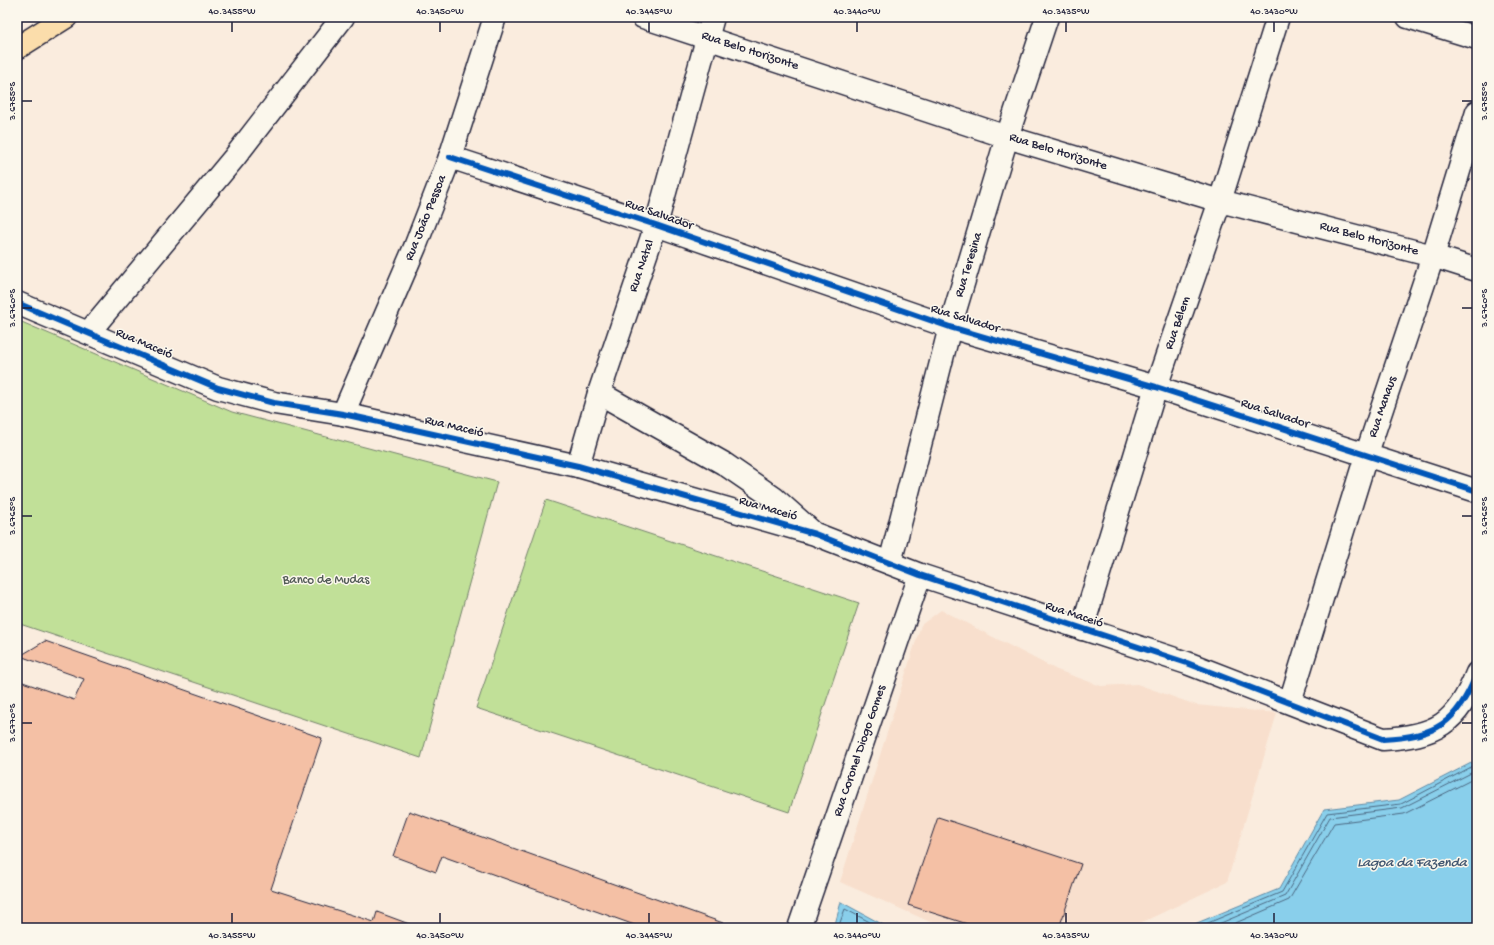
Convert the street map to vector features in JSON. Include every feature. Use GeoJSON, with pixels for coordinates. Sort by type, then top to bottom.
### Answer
{"type":"FeatureCollection","features":[{"type":"Feature","properties":{"kind":"main road"},"geometry":{"type":"LineString","coordinates":[[17,48],[66,17]]}},
{"type":"Feature","properties":{"kind":"street"},"geometry":{"type":"LineString","coordinates":[[89,332],[234,158],[343,17]]}},
{"type":"Feature","properties":{"kind":"street","name":"Rua João Pessoa"},"geometry":{"type":"LineString","coordinates":[[343,414],[415,247],[450,157],[495,17]]}},
{"type":"Feature","properties":{"kind":"street","name":"Rua Belo Horizonte"},"geometry":{"type":"LineString","coordinates":[[643,17],[710,27],[1007,137],[1220,201],[1433,256],[1477,270]]}},
{"type":"Feature","properties":{"kind":"street","name":"Rua Teresina"},"geometry":{"type":"LineString","coordinates":[[890,564],[950,327],[1007,137],[1047,17]]}},
{"type":"Feature","properties":{"kind":"street","name":"Rua Bélem"},"geometry":{"type":"LineString","coordinates":[[1082,629],[1156,387],[1220,201],[1278,17]]}},
{"type":"Feature","properties":{"kind":"street"},"geometry":{"type":"LineString","coordinates":[[1408,17],[1477,38]]}},
{"type":"Feature","properties":{"kind":"street","name":"Rua Natal"},"geometry":{"type":"LineString","coordinates":[[578,466],[599,393],[656,225],[710,27]]}},
{"type":"Feature","properties":{"kind":"street","name":"Rua Manaus"},"geometry":{"type":"LineString","coordinates":[[1290,702],[1366,456],[1433,256],[1477,112]]}},
{"type":"Feature","properties":{"kind":"street","name":"Rua Salvador"},"geometry":{"type":"LineString","coordinates":[[450,157],[656,225],[950,327],[1156,387],[1477,491]]}},
{"type":"Feature","properties":{"kind":"street","name":"Rua Maceió"},"geometry":{"type":"LineString","coordinates":[[17,303],[89,332],[218,388],[274,403],[343,414],[578,466],[815,534],[920,575],[1187,663],[1383,739],[1410,737],[1436,729],[1456,713],[1469,694],[1477,673]]}},
{"type":"Feature","properties":{"kind":"street","name":"Rua Maceió"},"geometry":{"type":"LineString","coordinates":[[599,393],[723,463],[774,498],[815,534]]}},
{"type":"Feature","properties":{"kind":"street","name":"Rua Coronel Diogo Gomes"},"geometry":{"type":"LineString","coordinates":[[799,928],[920,575]]}},
{"type":"Feature","properties":{"kind":"shaded area"},"geometry":{"type":"Polygon","coordinates":[[[941,610],[1057,670],[1101,686],[1137,684],[1196,705],[1277,713],[1227,882],[1130,928],[944,928],[840,882],[921,625],[941,610]]]}},
{"type":"Feature","properties":{"kind":"green space","name":"Banco de Mudas"},"geometry":{"type":"Polygon","coordinates":[[[17,320],[232,412],[497,482],[421,758],[17,623],[17,614],[21,599],[17,597],[17,320]]]}},
{"type":"Feature","properties":{"kind":"green space"},"geometry":{"type":"Polygon","coordinates":[[[546,500],[859,603],[789,812],[476,708],[546,500]]]}},
{"type":"Feature","properties":{"kind":"water","name":"Lagoa da Fazenda"},"geometry":{"type":"Polygon","coordinates":[[[1477,760],[1477,928],[1185,928],[1279,889],[1324,809],[1399,800],[1477,760]]]}},
{"type":"Feature","properties":{"kind":"water"},"geometry":{"type":"Polygon","coordinates":[[[841,902],[889,928],[834,928],[841,902]]]}},
{"type":"Feature","properties":{"kind":"building"},"geometry":{"type":"Polygon","coordinates":[[[45,641],[322,738],[271,889],[374,922],[377,912],[420,928],[17,928],[17,680],[74,700],[84,679],[20,656],[45,641]]]}},
{"type":"Feature","properties":{"kind":"building"},"geometry":{"type":"Polygon","coordinates":[[[409,811],[737,928],[643,928],[442,856],[436,872],[393,856],[409,811]]]}},
{"type":"Feature","properties":{"kind":"building"},"geometry":{"type":"Polygon","coordinates":[[[938,817],[1081,864],[1059,928],[980,928],[908,905],[938,817]]]}},
{"type":"Feature","properties":{"kind":"tram line"},"geometry":{"type":"LineString","coordinates":[[17,23],[26,17]]}},
{"type":"Feature","properties":{"kind":"cycle path"},"geometry":{"type":"LineString","coordinates":[[450,157],[656,225],[950,327],[1156,387],[1477,491]]}},
{"type":"Feature","properties":{"kind":"cycle path"},"geometry":{"type":"LineString","coordinates":[[17,303],[218,388],[274,403],[343,414],[578,466],[815,534],[920,575],[1187,663],[1383,739],[1417,735],[1442,724],[1452,716],[1461,704],[1477,673]]}}]}
